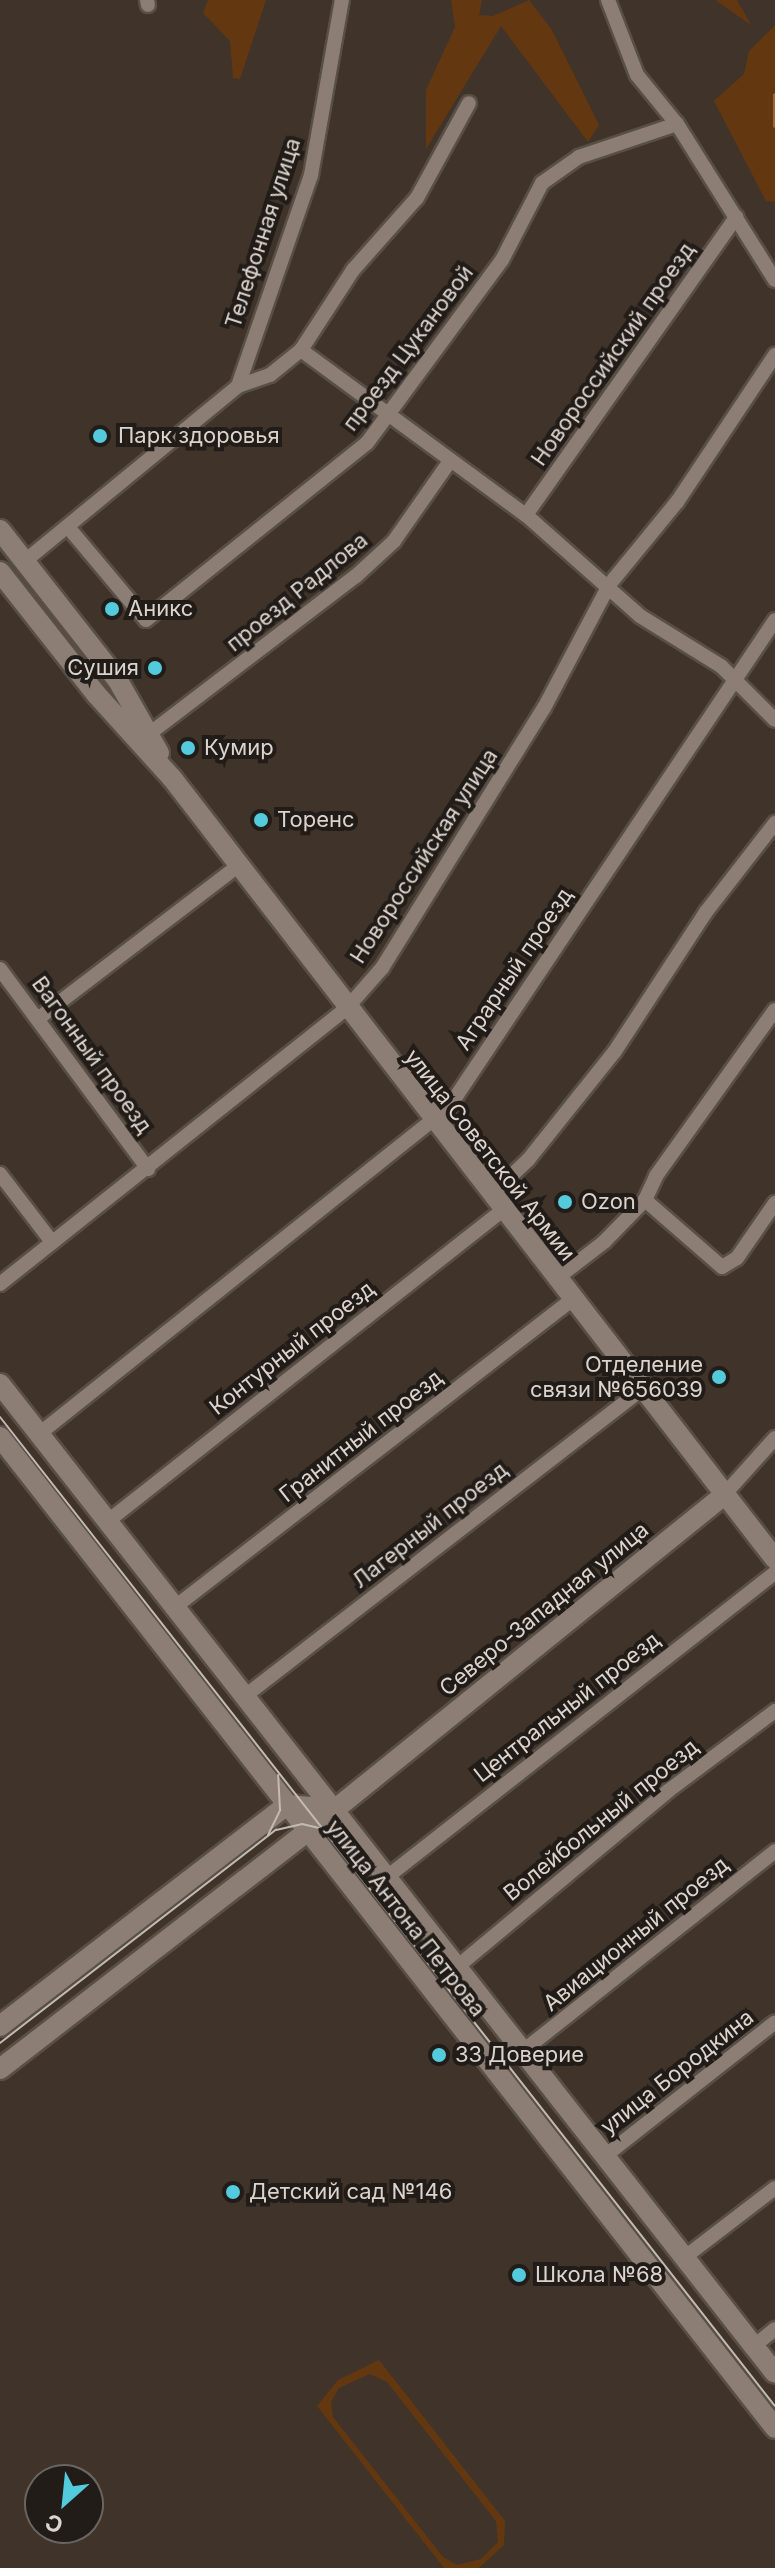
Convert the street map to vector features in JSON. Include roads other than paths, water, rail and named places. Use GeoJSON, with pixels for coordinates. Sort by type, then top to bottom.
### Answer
{"type":"FeatureCollection","features":[{"type":"Feature","properties":{"kind":"main road","name":"улица Советской Армии"},"geometry":{"type":"LineString","coordinates":[[2,532],[7,571],[96,694],[172,778],[346,1009],[775,1559]]}},
{"type":"Feature","properties":{"kind":"main road","name":"улица Советской Армии"},"geometry":{"type":"LineString","coordinates":[[7,571],[117,679],[172,778]]}},
{"type":"Feature","properties":{"kind":"main road","name":"улица Антона Петрова"},"geometry":{"type":"LineString","coordinates":[[0,1384],[775,2373]]}},
{"type":"Feature","properties":{"kind":"main road","name":"улица Антона Петрова"},"geometry":{"type":"LineString","coordinates":[[0,1437],[775,2428]]}},
{"type":"Feature","properties":{"kind":"main road","name":"Северо-Западная улица"},"geometry":{"type":"LineString","coordinates":[[0,2069],[308,1831],[723,1496]]}},
{"type":"Feature","properties":{"kind":"main road"},"geometry":{"type":"LineString","coordinates":[[0,2026],[287,1805],[334,1809]]}},
{"type":"Feature","properties":{"kind":"street","name":"Телефонная улица"},"geometry":{"type":"LineString","coordinates":[[238,386],[311,175],[342,0]]}},
{"type":"Feature","properties":{"kind":"street"},"geometry":{"type":"LineString","coordinates":[[608,0],[637,75],[677,124],[775,280]]}},
{"type":"Feature","properties":{"kind":"street"},"geometry":{"type":"LineString","coordinates":[[7,571],[68,527],[238,386],[270,375],[301,350],[353,270],[417,198],[469,103]]}},
{"type":"Feature","properties":{"kind":"street","name":"проезд Цукановой"},"geometry":{"type":"LineString","coordinates":[[68,527],[146,620],[339,468],[389,413],[502,260],[542,183],[579,157],[677,124]]}},
{"type":"Feature","properties":{"kind":"street","name":"Новороссийский проезд"},"geometry":{"type":"LineString","coordinates":[[526,515],[736,217]]}},
{"type":"Feature","properties":{"kind":"street"},"geometry":{"type":"LineString","coordinates":[[301,350],[526,515],[609,585],[640,616],[721,666],[775,720]]}},
{"type":"Feature","properties":{"kind":"street","name":"Новороссийская улица"},"geometry":{"type":"LineString","coordinates":[[0,1284],[346,1009],[382,968],[544,708],[609,585],[677,502],[775,355]]}},
{"type":"Feature","properties":{"kind":"street","name":"проезд Радлова"},"geometry":{"type":"LineString","coordinates":[[149,734],[365,567],[394,541],[450,461]]}},
{"type":"Feature","properties":{"kind":"street","name":"Аграрный проезд"},"geometry":{"type":"LineString","coordinates":[[39,1434],[434,1122],[775,620]]}},
{"type":"Feature","properties":{"kind":"street","name":"Контурный проезд"},"geometry":{"type":"LineString","coordinates":[[108,1521],[497,1202],[615,1051],[706,912],[775,823]]}},
{"type":"Feature","properties":{"kind":"street"},"geometry":{"type":"LineString","coordinates":[[39,1018],[239,865]]}},
{"type":"Feature","properties":{"kind":"street","name":"Вагонный проезд"},"geometry":{"type":"LineString","coordinates":[[0,969],[148,1169]]}},
{"type":"Feature","properties":{"kind":"street"},"geometry":{"type":"LineString","coordinates":[[556,1279],[604,1242],[645,1200],[656,1176],[775,1010]]}},
{"type":"Feature","properties":{"kind":"street"},"geometry":{"type":"LineString","coordinates":[[0,1174],[52,1242]]}},
{"type":"Feature","properties":{"kind":"street"},"geometry":{"type":"LineString","coordinates":[[645,1200],[722,1267],[737,1258],[775,1203]]}},
{"type":"Feature","properties":{"kind":"street","name":"Гранитный проезд"},"geometry":{"type":"LineString","coordinates":[[175,1607],[573,1299]]}},
{"type":"Feature","properties":{"kind":"street","name":"Лагерный проезд"},"geometry":{"type":"LineString","coordinates":[[245,1696],[642,1389]]}},
{"type":"Feature","properties":{"kind":"street","name":"Северо-Западная улица"},"geometry":{"type":"LineString","coordinates":[[723,1496],[775,1438]]}},
{"type":"Feature","properties":{"kind":"street","name":"Центральный проезд"},"geometry":{"type":"LineString","coordinates":[[387,1877],[775,1573]]}},
{"type":"Feature","properties":{"kind":"street","name":"Волейбольный проезд"},"geometry":{"type":"LineString","coordinates":[[457,1967],[668,1791],[775,1711]]}},
{"type":"Feature","properties":{"kind":"street","name":"Авиационный проезд"},"geometry":{"type":"LineString","coordinates":[[523,2051],[775,1851]]}},
{"type":"Feature","properties":{"kind":"street","name":"улица Бородкина"},"geometry":{"type":"LineString","coordinates":[[605,2156],[775,2022]]}},
{"type":"Feature","properties":{"kind":"street"},"geometry":{"type":"LineString","coordinates":[[685,2257],[775,2188]]}},
{"type":"Feature","properties":{"kind":"street"},"geometry":{"type":"LineString","coordinates":[[754,2346],[775,2329]]}},
{"type":"Feature","properties":{"kind":"waterway"},"geometry":{"type":"LineString","coordinates":[[775,95],[775,126]]}},
{"type":"Feature","properties":{"kind":"tram line"},"geometry":{"type":"LineString","coordinates":[[0,1417],[775,2406]]}},
{"type":"Feature","properties":{"kind":"tram line"},"geometry":{"type":"LineString","coordinates":[[268,1835],[280,1810],[278,1775]]}},
{"type":"Feature","properties":{"kind":"tram line"},"geometry":{"type":"LineString","coordinates":[[0,2043],[276,1830],[302,1824],[324,1829]]}},
{"type":"Feature","properties":{"kind":"place","name":"Парк здоровья"},"geometry":{"type":"Point","coordinates":[100,436]}},
{"type":"Feature","properties":{"kind":"place","name":"Аникс"},"geometry":{"type":"Point","coordinates":[112,609]}},
{"type":"Feature","properties":{"kind":"place","name":"Сушия"},"geometry":{"type":"Point","coordinates":[155,668]}},
{"type":"Feature","properties":{"kind":"place","name":"Кумир"},"geometry":{"type":"Point","coordinates":[188,748]}},
{"type":"Feature","properties":{"kind":"place","name":"Торенс"},"geometry":{"type":"Point","coordinates":[261,820]}},
{"type":"Feature","properties":{"kind":"place","name":"Ozon"},"geometry":{"type":"Point","coordinates":[565,1202]}},
{"type":"Feature","properties":{"kind":"place","name":"Отделение связи №656039"},"geometry":{"type":"Point","coordinates":[719,1377]}},
{"type":"Feature","properties":{"kind":"place","name":"33 Доверие"},"geometry":{"type":"Point","coordinates":[439,2055]}},
{"type":"Feature","properties":{"kind":"place","name":"Детский сад №146"},"geometry":{"type":"Point","coordinates":[233,2192]}},
{"type":"Feature","properties":{"kind":"place","name":"Школа №68"},"geometry":{"type":"Point","coordinates":[519,2275]}}]}
